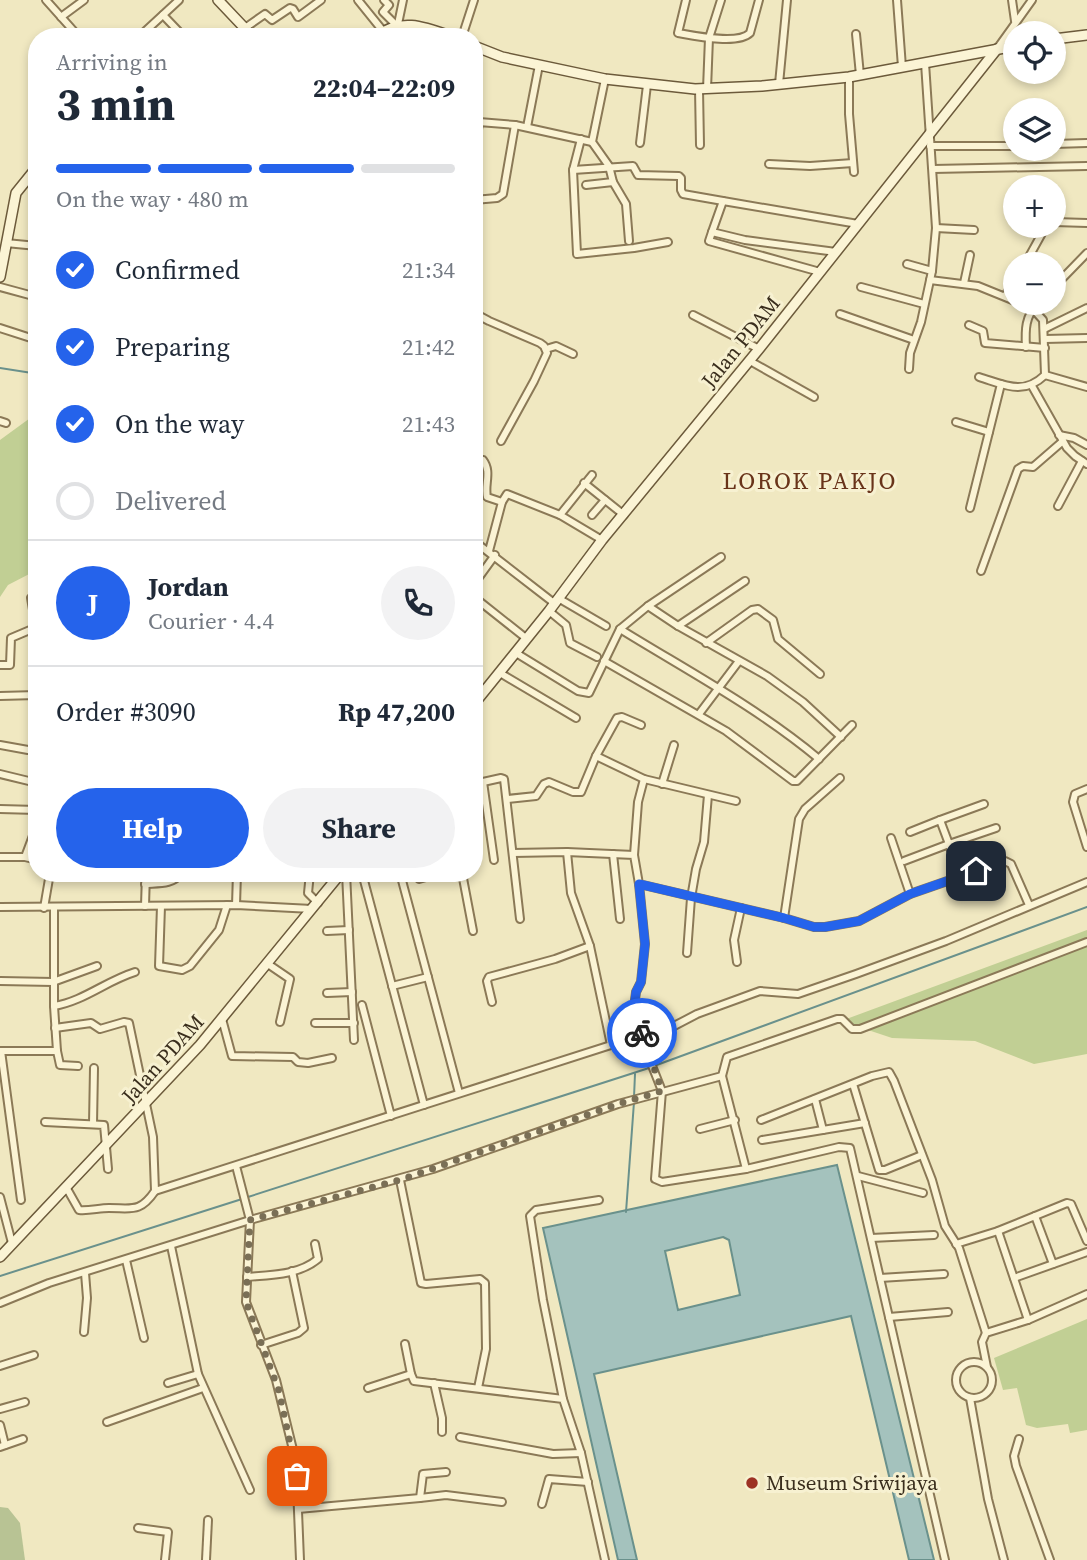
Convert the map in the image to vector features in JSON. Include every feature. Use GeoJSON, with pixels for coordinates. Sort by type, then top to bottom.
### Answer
{"type":"FeatureCollection","features":[{"type":"Feature","properties":{"kind":"street"},"geometry":{"type":"LineString","coordinates":[[46,0],[70,28]]}},
{"type":"Feature","properties":{"kind":"street"},"geometry":{"type":"LineString","coordinates":[[61,18],[84,0]]}},
{"type":"Feature","properties":{"kind":"street"},"geometry":{"type":"LineString","coordinates":[[149,28],[180,0]]}},
{"type":"Feature","properties":{"kind":"street"},"geometry":{"type":"LineString","coordinates":[[218,0],[245,28],[265,14],[272,20],[289,8],[293,9],[298,17],[321,0]]}},
{"type":"Feature","properties":{"kind":"street"},"geometry":{"type":"LineString","coordinates":[[358,0],[375,28]]}},
{"type":"Feature","properties":{"kind":"street"},"geometry":{"type":"LineString","coordinates":[[384,0],[389,5],[383,12],[397,25]]}},
{"type":"Feature","properties":{"kind":"street"},"geometry":{"type":"LineString","coordinates":[[397,25],[403,0]]}},
{"type":"Feature","properties":{"kind":"street"},"geometry":{"type":"LineString","coordinates":[[465,28],[474,0]]}},
{"type":"Feature","properties":{"kind":"street"},"geometry":{"type":"LineString","coordinates":[[686,0],[678,33],[709,38],[748,36],[759,0]]}},
{"type":"Feature","properties":{"kind":"street"},"geometry":{"type":"LineString","coordinates":[[700,145],[709,38],[720,0]]}},
{"type":"Feature","properties":{"kind":"street"},"geometry":{"type":"LineString","coordinates":[[779,84],[788,0]]}},
{"type":"Feature","properties":{"kind":"street"},"geometry":{"type":"LineString","coordinates":[[897,0],[902,67]]}},
{"type":"Feature","properties":{"kind":"street"},"geometry":{"type":"LineString","coordinates":[[1012,0],[1015,21]]}},
{"type":"Feature","properties":{"kind":"street","name":"Jalan PDAM"},"geometry":{"type":"LineString","coordinates":[[1016,21],[1032,0]]}},
{"type":"Feature","properties":{"kind":"street"},"geometry":{"type":"LineString","coordinates":[[163,15],[175,28]]}},
{"type":"Feature","properties":{"kind":"street"},"geometry":{"type":"LineString","coordinates":[[391,28],[397,25],[425,28]]}},
{"type":"Feature","properties":{"kind":"street"},"geometry":{"type":"LineString","coordinates":[[856,34],[860,75]]}},
{"type":"Feature","properties":{"kind":"street"},"geometry":{"type":"LineString","coordinates":[[1066,38],[1087,35]]}},
{"type":"Feature","properties":{"kind":"street","name":"Jalan PDAM"},"geometry":{"type":"LineString","coordinates":[[483,692],[602,540],[750,361],[1003,39]]}},
{"type":"Feature","properties":{"kind":"street"},"geometry":{"type":"LineString","coordinates":[[483,50],[502,57],[605,79],[703,89],[849,78],[1003,48]]}},
{"type":"Feature","properties":{"kind":"street"},"geometry":{"type":"LineString","coordinates":[[909,369],[932,271],[936,228],[925,63]]}},
{"type":"Feature","properties":{"kind":"street"},"geometry":{"type":"LineString","coordinates":[[527,127],[539,65]]}},
{"type":"Feature","properties":{"kind":"street"},"geometry":{"type":"LineString","coordinates":[[849,78],[854,172]]}},
{"type":"Feature","properties":{"kind":"street"},"geometry":{"type":"LineString","coordinates":[[592,142],[605,79]]}},
{"type":"Feature","properties":{"kind":"street"},"geometry":{"type":"LineString","coordinates":[[640,143],[647,85]]}},
{"type":"Feature","properties":{"kind":"street"},"geometry":{"type":"LineString","coordinates":[[483,122],[527,127],[592,142],[609,166],[613,182],[626,204],[629,241]]}},
{"type":"Feature","properties":{"kind":"street"},"geometry":{"type":"LineString","coordinates":[[483,199],[497,198],[503,194],[515,125]]}},
{"type":"Feature","properties":{"kind":"street"},"geometry":{"type":"LineString","coordinates":[[581,139],[573,170],[577,254],[668,242]]}},
{"type":"Feature","properties":{"kind":"street"},"geometry":{"type":"LineString","coordinates":[[1066,144],[1087,143]]}},
{"type":"Feature","properties":{"kind":"street"},"geometry":{"type":"LineString","coordinates":[[930,146],[1003,146]]}},
{"type":"Feature","properties":{"kind":"street"},"geometry":{"type":"LineString","coordinates":[[769,164],[810,166],[853,163]]}},
{"type":"Feature","properties":{"kind":"street"},"geometry":{"type":"LineString","coordinates":[[573,170],[633,166],[638,175],[679,176],[683,194],[858,224]]}},
{"type":"Feature","properties":{"kind":"street"},"geometry":{"type":"LineString","coordinates":[[933,169],[1087,166]]}},
{"type":"Feature","properties":{"kind":"street"},"geometry":{"type":"LineString","coordinates":[[0,276],[16,193],[28,178]]}},
{"type":"Feature","properties":{"kind":"street"},"geometry":{"type":"LineString","coordinates":[[586,185],[613,182]]}},
{"type":"Feature","properties":{"kind":"street"},"geometry":{"type":"LineString","coordinates":[[723,201],[709,241],[820,272]]}},
{"type":"Feature","properties":{"kind":"street"},"geometry":{"type":"LineString","coordinates":[[1066,222],[1087,223]]}},
{"type":"Feature","properties":{"kind":"street"},"geometry":{"type":"LineString","coordinates":[[936,228],[974,230]]}},
{"type":"Feature","properties":{"kind":"street"},"geometry":{"type":"LineString","coordinates":[[712,232],[745,240],[836,252]]}},
{"type":"Feature","properties":{"kind":"street"},"geometry":{"type":"LineString","coordinates":[[6,243],[28,245]]}},
{"type":"Feature","properties":{"kind":"street"},"geometry":{"type":"LineString","coordinates":[[1066,274],[1087,253]]}},
{"type":"Feature","properties":{"kind":"street"},"geometry":{"type":"LineString","coordinates":[[964,283],[970,255]]}},
{"type":"Feature","properties":{"kind":"street"},"geometry":{"type":"LineString","coordinates":[[907,264],[932,271]]}},
{"type":"Feature","properties":{"kind":"street"},"geometry":{"type":"LineString","coordinates":[[930,280],[964,283],[1003,295]]}},
{"type":"Feature","properties":{"kind":"street"},"geometry":{"type":"LineString","coordinates":[[0,287],[28,295]]}},
{"type":"Feature","properties":{"kind":"street"},"geometry":{"type":"LineString","coordinates":[[861,287],[924,304]]}},
{"type":"Feature","properties":{"kind":"street"},"geometry":{"type":"LineString","coordinates":[[1044,329],[1087,307]]}},
{"type":"Feature","properties":{"kind":"street"},"geometry":{"type":"LineString","coordinates":[[840,314],[914,340]]}},
{"type":"Feature","properties":{"kind":"street"},"geometry":{"type":"LineString","coordinates":[[1026,347],[1025,326],[1030,315]]}},
{"type":"Feature","properties":{"kind":"street"},"geometry":{"type":"LineString","coordinates":[[979,377],[1014,388],[1032,386],[1045,375],[1045,339],[1040,315]]}},
{"type":"Feature","properties":{"kind":"street"},"geometry":{"type":"LineString","coordinates":[[693,316],[759,349]]}},
{"type":"Feature","properties":{"kind":"street"},"geometry":{"type":"LineString","coordinates":[[483,318],[540,343],[547,353],[501,441]]}},
{"type":"Feature","properties":{"kind":"street"},"geometry":{"type":"LineString","coordinates":[[969,325],[984,331],[985,343],[1045,348]]}},
{"type":"Feature","properties":{"kind":"street"},"geometry":{"type":"LineString","coordinates":[[0,328],[28,337]]}},
{"type":"Feature","properties":{"kind":"street"},"geometry":{"type":"LineString","coordinates":[[1045,339],[1087,338]]}},
{"type":"Feature","properties":{"kind":"street"},"geometry":{"type":"LineString","coordinates":[[546,349],[556,346],[573,354]]}},
{"type":"Feature","properties":{"kind":"street"},"geometry":{"type":"LineString","coordinates":[[750,361],[814,397]]}},
{"type":"Feature","properties":{"kind":"street"},"geometry":{"type":"LineString","coordinates":[[1045,375],[1087,387]]}},
{"type":"Feature","properties":{"kind":"street"},"geometry":{"type":"LineString","coordinates":[[970,508],[1001,384]]}},
{"type":"Feature","properties":{"kind":"street"},"geometry":{"type":"LineString","coordinates":[[1032,386],[1061,438],[1074,456],[1084,463],[1058,506]]}},
{"type":"Feature","properties":{"kind":"street"},"geometry":{"type":"LineString","coordinates":[[956,422],[989,432]]}},
{"type":"Feature","properties":{"kind":"street"},"geometry":{"type":"LineString","coordinates":[[981,570],[1018,469],[1023,466],[1033,467],[1061,438],[1073,438],[1087,445]]}},
{"type":"Feature","properties":{"kind":"street"},"geometry":{"type":"LineString","coordinates":[[483,460],[486,465],[487,497],[502,502]]}},
{"type":"Feature","properties":{"kind":"street"},"geometry":{"type":"LineString","coordinates":[[560,515],[592,475]]}},
{"type":"Feature","properties":{"kind":"street"},"geometry":{"type":"LineString","coordinates":[[584,482],[624,515]]}},
{"type":"Feature","properties":{"kind":"street"},"geometry":{"type":"LineString","coordinates":[[483,568],[492,553],[502,502],[507,494],[560,515],[602,540]]}},
{"type":"Feature","properties":{"kind":"street"},"geometry":{"type":"LineString","coordinates":[[592,515],[605,500]]}},
{"type":"Feature","properties":{"kind":"street"},"geometry":{"type":"LineString","coordinates":[[483,547],[554,604],[606,626]]}},
{"type":"Feature","properties":{"kind":"street"},"geometry":{"type":"LineString","coordinates":[[516,653],[585,694],[589,693],[601,659],[620,629],[648,606],[721,557]]}},
{"type":"Feature","properties":{"kind":"street"},"geometry":{"type":"LineString","coordinates":[[678,626],[745,581]]}},
{"type":"Feature","properties":{"kind":"street"},"geometry":{"type":"LineString","coordinates":[[483,604],[527,639]]}},
{"type":"Feature","properties":{"kind":"street"},"geometry":{"type":"LineString","coordinates":[[554,604],[566,625],[570,643],[699,714],[793,781],[797,781],[852,725]]}},
{"type":"Feature","properties":{"kind":"street"},"geometry":{"type":"LineString","coordinates":[[648,606],[706,643],[767,676],[803,702],[841,737]]}},
{"type":"Feature","properties":{"kind":"street"},"geometry":{"type":"LineString","coordinates":[[706,643],[752,610],[758,609],[772,620],[778,639],[820,674]]}},
{"type":"Feature","properties":{"kind":"street"},"geometry":{"type":"LineString","coordinates":[[620,629],[789,734],[819,759]]}},
{"type":"Feature","properties":{"kind":"street"},"geometry":{"type":"LineString","coordinates":[[0,665],[10,665],[11,638],[28,631]]}},
{"type":"Feature","properties":{"kind":"street"},"geometry":{"type":"LineString","coordinates":[[699,714],[739,661]]}},
{"type":"Feature","properties":{"kind":"street"},"geometry":{"type":"LineString","coordinates":[[500,673],[576,718]]}},
{"type":"Feature","properties":{"kind":"street"},"geometry":{"type":"LineString","coordinates":[[0,696],[28,695]]}},
{"type":"Feature","properties":{"kind":"street"},"geometry":{"type":"LineString","coordinates":[[507,799],[536,796],[544,784],[549,782],[573,792],[581,792],[617,718],[622,717],[641,725]]}},
{"type":"Feature","properties":{"kind":"street"},"geometry":{"type":"LineString","coordinates":[[0,745],[28,750]]}},
{"type":"Feature","properties":{"kind":"street"},"geometry":{"type":"LineString","coordinates":[[662,784],[674,745]]}},
{"type":"Feature","properties":{"kind":"street"},"geometry":{"type":"LineString","coordinates":[[597,756],[644,779],[736,801]]}},
{"type":"Feature","properties":{"kind":"street"},"geometry":{"type":"LineString","coordinates":[[0,774],[28,781]]}},
{"type":"Feature","properties":{"kind":"street"},"geometry":{"type":"LineString","coordinates":[[494,860],[483,782],[503,778],[520,919]]}},
{"type":"Feature","properties":{"kind":"street"},"geometry":{"type":"LineString","coordinates":[[784,918],[799,819],[805,809],[840,778]]}},
{"type":"Feature","properties":{"kind":"street"},"geometry":{"type":"LineString","coordinates":[[644,779],[638,802],[634,855],[645,944],[641,982],[635,1000],[645,1046],[660,1089],[655,1179],[662,1182],[746,1169],[845,1147],[852,1151],[945,1560]]}},
{"type":"Feature","properties":{"kind":"street"},"geometry":{"type":"LineString","coordinates":[[1087,789],[1074,794],[1073,802],[1087,847]]}},
{"type":"Feature","properties":{"kind":"street"},"geometry":{"type":"LineString","coordinates":[[687,953],[691,898],[704,842],[708,795]]}},
{"type":"Feature","properties":{"kind":"street"},"geometry":{"type":"LineString","coordinates":[[911,832],[984,804]]}},
{"type":"Feature","properties":{"kind":"street"},"geometry":{"type":"LineString","coordinates":[[0,809],[28,810]]}},
{"type":"Feature","properties":{"kind":"street"},"geometry":{"type":"LineString","coordinates":[[940,820],[960,876]]}},
{"type":"Feature","properties":{"kind":"street"},"geometry":{"type":"LineString","coordinates":[[904,861],[996,828]]}},
{"type":"Feature","properties":{"kind":"street"},"geometry":{"type":"LineString","coordinates":[[891,838],[910,894]]}},
{"type":"Feature","properties":{"kind":"street"},"geometry":{"type":"LineString","coordinates":[[25,857],[28,849]]}},
{"type":"Feature","properties":{"kind":"street"},"geometry":{"type":"LineString","coordinates":[[567,852],[571,893],[590,946],[611,1045]]}},
{"type":"Feature","properties":{"kind":"street"},"geometry":{"type":"LineString","coordinates":[[513,853],[634,855]]}},
{"type":"Feature","properties":{"kind":"street"},"geometry":{"type":"LineString","coordinates":[[613,854],[620,919]]}},
{"type":"Feature","properties":{"kind":"street"},"geometry":{"type":"LineString","coordinates":[[0,857],[28,858]]}},
{"type":"Feature","properties":{"kind":"street"},"geometry":{"type":"LineString","coordinates":[[639,884],[814,927],[859,921],[910,894],[1008,861],[1032,904]]}},
{"type":"Feature","properties":{"kind":"street"},"geometry":{"type":"LineString","coordinates":[[44,908],[48,882]]}},
{"type":"Feature","properties":{"kind":"street"},"geometry":{"type":"LineString","coordinates":[[145,906],[145,884],[168,882]]}},
{"type":"Feature","properties":{"kind":"street"},"geometry":{"type":"LineString","coordinates":[[236,905],[237,882]]}},
{"type":"Feature","properties":{"kind":"street"},"geometry":{"type":"LineString","coordinates":[[0,907],[315,906],[308,893],[309,882]]}},
{"type":"Feature","properties":{"kind":"street","name":"Jalan PDAM"},"geometry":{"type":"LineString","coordinates":[[0,1257],[145,1106],[222,1019],[335,882]]}},
{"type":"Feature","properties":{"kind":"street"},"geometry":{"type":"LineString","coordinates":[[344,882],[354,1040]]}},
{"type":"Feature","properties":{"kind":"street"},"geometry":{"type":"LineString","coordinates":[[364,882],[424,1105]]}},
{"type":"Feature","properties":{"kind":"street"},"geometry":{"type":"LineString","coordinates":[[402,882],[459,1093]]}},
{"type":"Feature","properties":{"kind":"street"},"geometry":{"type":"LineString","coordinates":[[463,882],[473,931]]}},
{"type":"Feature","properties":{"kind":"street"},"geometry":{"type":"LineString","coordinates":[[155,1191],[611,1045],[645,1046],[661,1039],[674,1026],[715,1007],[760,991],[798,994],[946,941],[1087,882]]}},
{"type":"Feature","properties":{"kind":"street"},"geometry":{"type":"LineString","coordinates":[[161,906],[159,966],[182,970],[190,967],[219,930],[227,905]]}},
{"type":"Feature","properties":{"kind":"street"},"geometry":{"type":"LineString","coordinates":[[54,908],[53,982],[57,1051],[60,1065],[78,1066]]}},
{"type":"Feature","properties":{"kind":"street"},"geometry":{"type":"LineString","coordinates":[[737,962],[734,940],[741,908]]}},
{"type":"Feature","properties":{"kind":"street"},"geometry":{"type":"LineString","coordinates":[[327,931],[349,930]]}},
{"type":"Feature","properties":{"kind":"street"},"geometry":{"type":"LineString","coordinates":[[746,1169],[722,1076],[727,1057],[837,1019],[842,1019],[852,1029],[860,1029],[1087,942]]}},
{"type":"Feature","properties":{"kind":"street"},"geometry":{"type":"LineString","coordinates":[[492,1002],[487,981],[489,977],[555,959],[590,946]]}},
{"type":"Feature","properties":{"kind":"street"},"geometry":{"type":"LineString","coordinates":[[268,964],[290,979],[280,1022]]}},
{"type":"Feature","properties":{"kind":"street"},"geometry":{"type":"LineString","coordinates":[[0,981],[53,982],[97,966]]}},
{"type":"Feature","properties":{"kind":"street"},"geometry":{"type":"LineString","coordinates":[[54,1006],[81,999],[109,981],[135,972]]}},
{"type":"Feature","properties":{"kind":"street"},"geometry":{"type":"LineString","coordinates":[[392,986],[428,977]]}},
{"type":"Feature","properties":{"kind":"street"},"geometry":{"type":"LineString","coordinates":[[327,993],[352,992]]}},
{"type":"Feature","properties":{"kind":"street"},"geometry":{"type":"LineString","coordinates":[[362,1005],[391,1116]]}},
{"type":"Feature","properties":{"kind":"street"},"geometry":{"type":"LineString","coordinates":[[222,1019],[232,1056],[293,1057],[298,1062],[305,1063],[332,1058]]}},
{"type":"Feature","properties":{"kind":"street"},"geometry":{"type":"LineString","coordinates":[[55,1028],[92,1023],[100,1029],[128,1022],[153,1137],[155,1191],[149,1200],[137,1208],[79,1210],[66,1187]]}},
{"type":"Feature","properties":{"kind":"street"},"geometry":{"type":"LineString","coordinates":[[315,1023],[354,1023]]}},
{"type":"Feature","properties":{"kind":"street"},"geometry":{"type":"LineString","coordinates":[[21,1200],[1,1051],[57,1051]]}},
{"type":"Feature","properties":{"kind":"street"},"geometry":{"type":"LineString","coordinates":[[93,1124],[94,1068]]}},
{"type":"Feature","properties":{"kind":"street"},"geometry":{"type":"LineString","coordinates":[[761,1120],[888,1072],[894,1081],[922,1155],[945,1226],[956,1244],[986,1333],[982,1342],[987,1367],[992,1376],[991,1386],[981,1397],[970,1398],[958,1389],[957,1374],[967,1363],[978,1362],[987,1367]]}},
{"type":"Feature","properties":{"kind":"street"},"geometry":{"type":"LineString","coordinates":[[0,1303],[49,1283],[250,1220],[400,1180],[660,1089],[722,1076]]}},
{"type":"Feature","properties":{"kind":"street"},"geometry":{"type":"LineString","coordinates":[[853,1084],[879,1170],[922,1155]]}},
{"type":"Feature","properties":{"kind":"street"},"geometry":{"type":"LineString","coordinates":[[816,1099],[823,1130]]}},
{"type":"Feature","properties":{"kind":"street"},"geometry":{"type":"LineString","coordinates":[[700,1129],[734,1120]]}},
{"type":"Feature","properties":{"kind":"street"},"geometry":{"type":"LineString","coordinates":[[46,1122],[104,1126],[108,1169]]}},
{"type":"Feature","properties":{"kind":"street"},"geometry":{"type":"LineString","coordinates":[[762,1140],[865,1124]]}},
{"type":"Feature","properties":{"kind":"street"},"geometry":{"type":"LineString","coordinates":[[236,1166],[250,1220],[246,1302],[276,1380],[293,1448],[297,1469],[300,1560]]}},
{"type":"Feature","properties":{"kind":"street"},"geometry":{"type":"LineString","coordinates":[[858,1176],[923,1193]]}},
{"type":"Feature","properties":{"kind":"street"},"geometry":{"type":"LineString","coordinates":[[400,1180],[421,1283],[480,1279],[485,1283],[486,1349],[478,1388]]}},
{"type":"Feature","properties":{"kind":"street"},"geometry":{"type":"LineString","coordinates":[[0,1197],[12,1243]]}},
{"type":"Feature","properties":{"kind":"street"},"geometry":{"type":"LineString","coordinates":[[599,1200],[536,1210],[530,1216],[543,1300],[563,1399],[589,1482],[605,1560]]}},
{"type":"Feature","properties":{"kind":"street"},"geometry":{"type":"LineString","coordinates":[[956,1244],[998,1231],[1062,1204],[1071,1204],[1087,1241]]}},
{"type":"Feature","properties":{"kind":"street"},"geometry":{"type":"LineString","coordinates":[[1035,1216],[1053,1264]]}},
{"type":"Feature","properties":{"kind":"street"},"geometry":{"type":"LineString","coordinates":[[998,1231],[1028,1320]]}},
{"type":"Feature","properties":{"kind":"street"},"geometry":{"type":"LineString","coordinates":[[872,1238],[934,1235]]}},
{"type":"Feature","properties":{"kind":"street"},"geometry":{"type":"LineString","coordinates":[[247,1277],[292,1271],[317,1260],[315,1244]]}},
{"type":"Feature","properties":{"kind":"street"},"geometry":{"type":"LineString","coordinates":[[171,1246],[198,1374],[250,1490]]}},
{"type":"Feature","properties":{"kind":"street"},"geometry":{"type":"LineString","coordinates":[[1014,1278],[1087,1252]]}},
{"type":"Feature","properties":{"kind":"street"},"geometry":{"type":"LineString","coordinates":[[126,1260],[144,1338]]}},
{"type":"Feature","properties":{"kind":"street"},"geometry":{"type":"LineString","coordinates":[[261,1345],[298,1333],[304,1328],[292,1271]]}},
{"type":"Feature","properties":{"kind":"street"},"geometry":{"type":"LineString","coordinates":[[84,1332],[87,1298],[85,1273]]}},
{"type":"Feature","properties":{"kind":"street"},"geometry":{"type":"LineString","coordinates":[[880,1278],[944,1275]]}},
{"type":"Feature","properties":{"kind":"street"},"geometry":{"type":"LineString","coordinates":[[986,1333],[1028,1320],[1087,1294]]}},
{"type":"Feature","properties":{"kind":"street"},"geometry":{"type":"LineString","coordinates":[[889,1317],[948,1312]]}},
{"type":"Feature","properties":{"kind":"street"},"geometry":{"type":"LineString","coordinates":[[405,1344],[414,1381],[563,1399]]}},
{"type":"Feature","properties":{"kind":"street"},"geometry":{"type":"LineString","coordinates":[[0,1366],[34,1355]]}},
{"type":"Feature","properties":{"kind":"street"},"geometry":{"type":"LineString","coordinates":[[168,1383],[198,1374]]}},
{"type":"Feature","properties":{"kind":"street"},"geometry":{"type":"LineString","coordinates":[[368,1388],[411,1374]]}},
{"type":"Feature","properties":{"kind":"street"},"geometry":{"type":"LineString","coordinates":[[435,1383],[442,1432]]}},
{"type":"Feature","properties":{"kind":"street"},"geometry":{"type":"LineString","coordinates":[[107,1422],[203,1388]]}},
{"type":"Feature","properties":{"kind":"street"},"geometry":{"type":"LineString","coordinates":[[970,1398],[988,1499],[1004,1560]]}},
{"type":"Feature","properties":{"kind":"street"},"geometry":{"type":"LineString","coordinates":[[0,1409],[25,1402]]}},
{"type":"Feature","properties":{"kind":"street"},"geometry":{"type":"LineString","coordinates":[[0,1424],[3,1446],[23,1439]]}},
{"type":"Feature","properties":{"kind":"street"},"geometry":{"type":"LineString","coordinates":[[460,1437],[553,1454],[581,1453]]}},
{"type":"Feature","properties":{"kind":"street"},"geometry":{"type":"LineString","coordinates":[[1019,1439],[1014,1456],[1016,1466],[1050,1560]]}},
{"type":"Feature","properties":{"kind":"street"},"geometry":{"type":"LineString","coordinates":[[420,1498],[422,1475],[446,1472]]}},
{"type":"Feature","properties":{"kind":"street"},"geometry":{"type":"LineString","coordinates":[[542,1504],[549,1479],[589,1482]]}},
{"type":"Feature","properties":{"kind":"street"},"geometry":{"type":"LineString","coordinates":[[298,1509],[446,1495],[502,1502]]}},
{"type":"Feature","properties":{"kind":"street"},"geometry":{"type":"LineString","coordinates":[[206,1560],[208,1520]]}},
{"type":"Feature","properties":{"kind":"street"},"geometry":{"type":"LineString","coordinates":[[138,1528],[168,1532],[165,1560]]}},
{"type":"Feature","properties":{"kind":"green space"},"geometry":{"type":"Polygon","coordinates":[[[28,420],[28,575],[8,585],[0,597],[0,440],[28,420]]]}},
{"type":"Feature","properties":{"kind":"green space"},"geometry":{"type":"Polygon","coordinates":[[[1087,930],[1087,1054],[1034,1064],[975,1041],[892,1038],[841,1021],[1087,930]]]}},
{"type":"Feature","properties":{"kind":"green space"},"geometry":{"type":"Polygon","coordinates":[[[1087,1319],[1087,1430],[1070,1433],[1068,1424],[1037,1428],[1026,1425],[1017,1388],[1003,1390],[994,1358],[1087,1319]]]}},
{"type":"Feature","properties":{"kind":"green space"},"geometry":{"type":"Polygon","coordinates":[[[0,1507],[8,1508],[20,1523],[25,1560],[0,1560],[0,1507]]]}},
{"type":"Feature","properties":{"kind":"water"},"geometry":{"type":"Polygon","coordinates":[[[837,1165],[934,1560],[909,1560],[851,1316],[594,1374],[637,1560],[618,1560],[543,1228],[837,1165]],[[723,1237],[665,1251],[678,1310],[740,1295],[729,1240],[723,1237]]]}},
{"type":"Feature","properties":{"kind":"waterway"},"geometry":{"type":"LineString","coordinates":[[0,368],[28,372]]}},
{"type":"Feature","properties":{"kind":"waterway"},"geometry":{"type":"LineString","coordinates":[[654,1066],[1087,907]]}},
{"type":"Feature","properties":{"kind":"waterway"},"geometry":{"type":"LineString","coordinates":[[248,1197],[649,1068]]}},
{"type":"Feature","properties":{"kind":"waterway"},"geometry":{"type":"LineString","coordinates":[[634,1097],[635,1074]]}},
{"type":"Feature","properties":{"kind":"waterway"},"geometry":{"type":"LineString","coordinates":[[626,1212],[634,1102]]}},
{"type":"Feature","properties":{"kind":"waterway"},"geometry":{"type":"LineString","coordinates":[[0,1276],[242,1199]]}},
{"type":"Feature","properties":{"kind":"way so far"},"geometry":{"type":"LineString","coordinates":[[297,1476],[276,1380],[246,1302],[250,1220],[400,1180],[662,1091],[642,1033]]}},
{"type":"Feature","properties":{"kind":"place","name":"Museum Sriwijaya"},"geometry":{"type":"Point","coordinates":[752,1483]}},
{"type":"Feature","properties":{"kind":"district","name":"LOROK PAKJO"},"geometry":{"type":"Point","coordinates":[810,481]}},
{"type":"Feature","properties":{"kind":"route"},"geometry":{"type":"LineString","coordinates":[[642,1033],[635,1000],[641,982],[645,944],[639,884],[814,927],[825,927],[859,921],[910,894],[976,871]]}}]}
